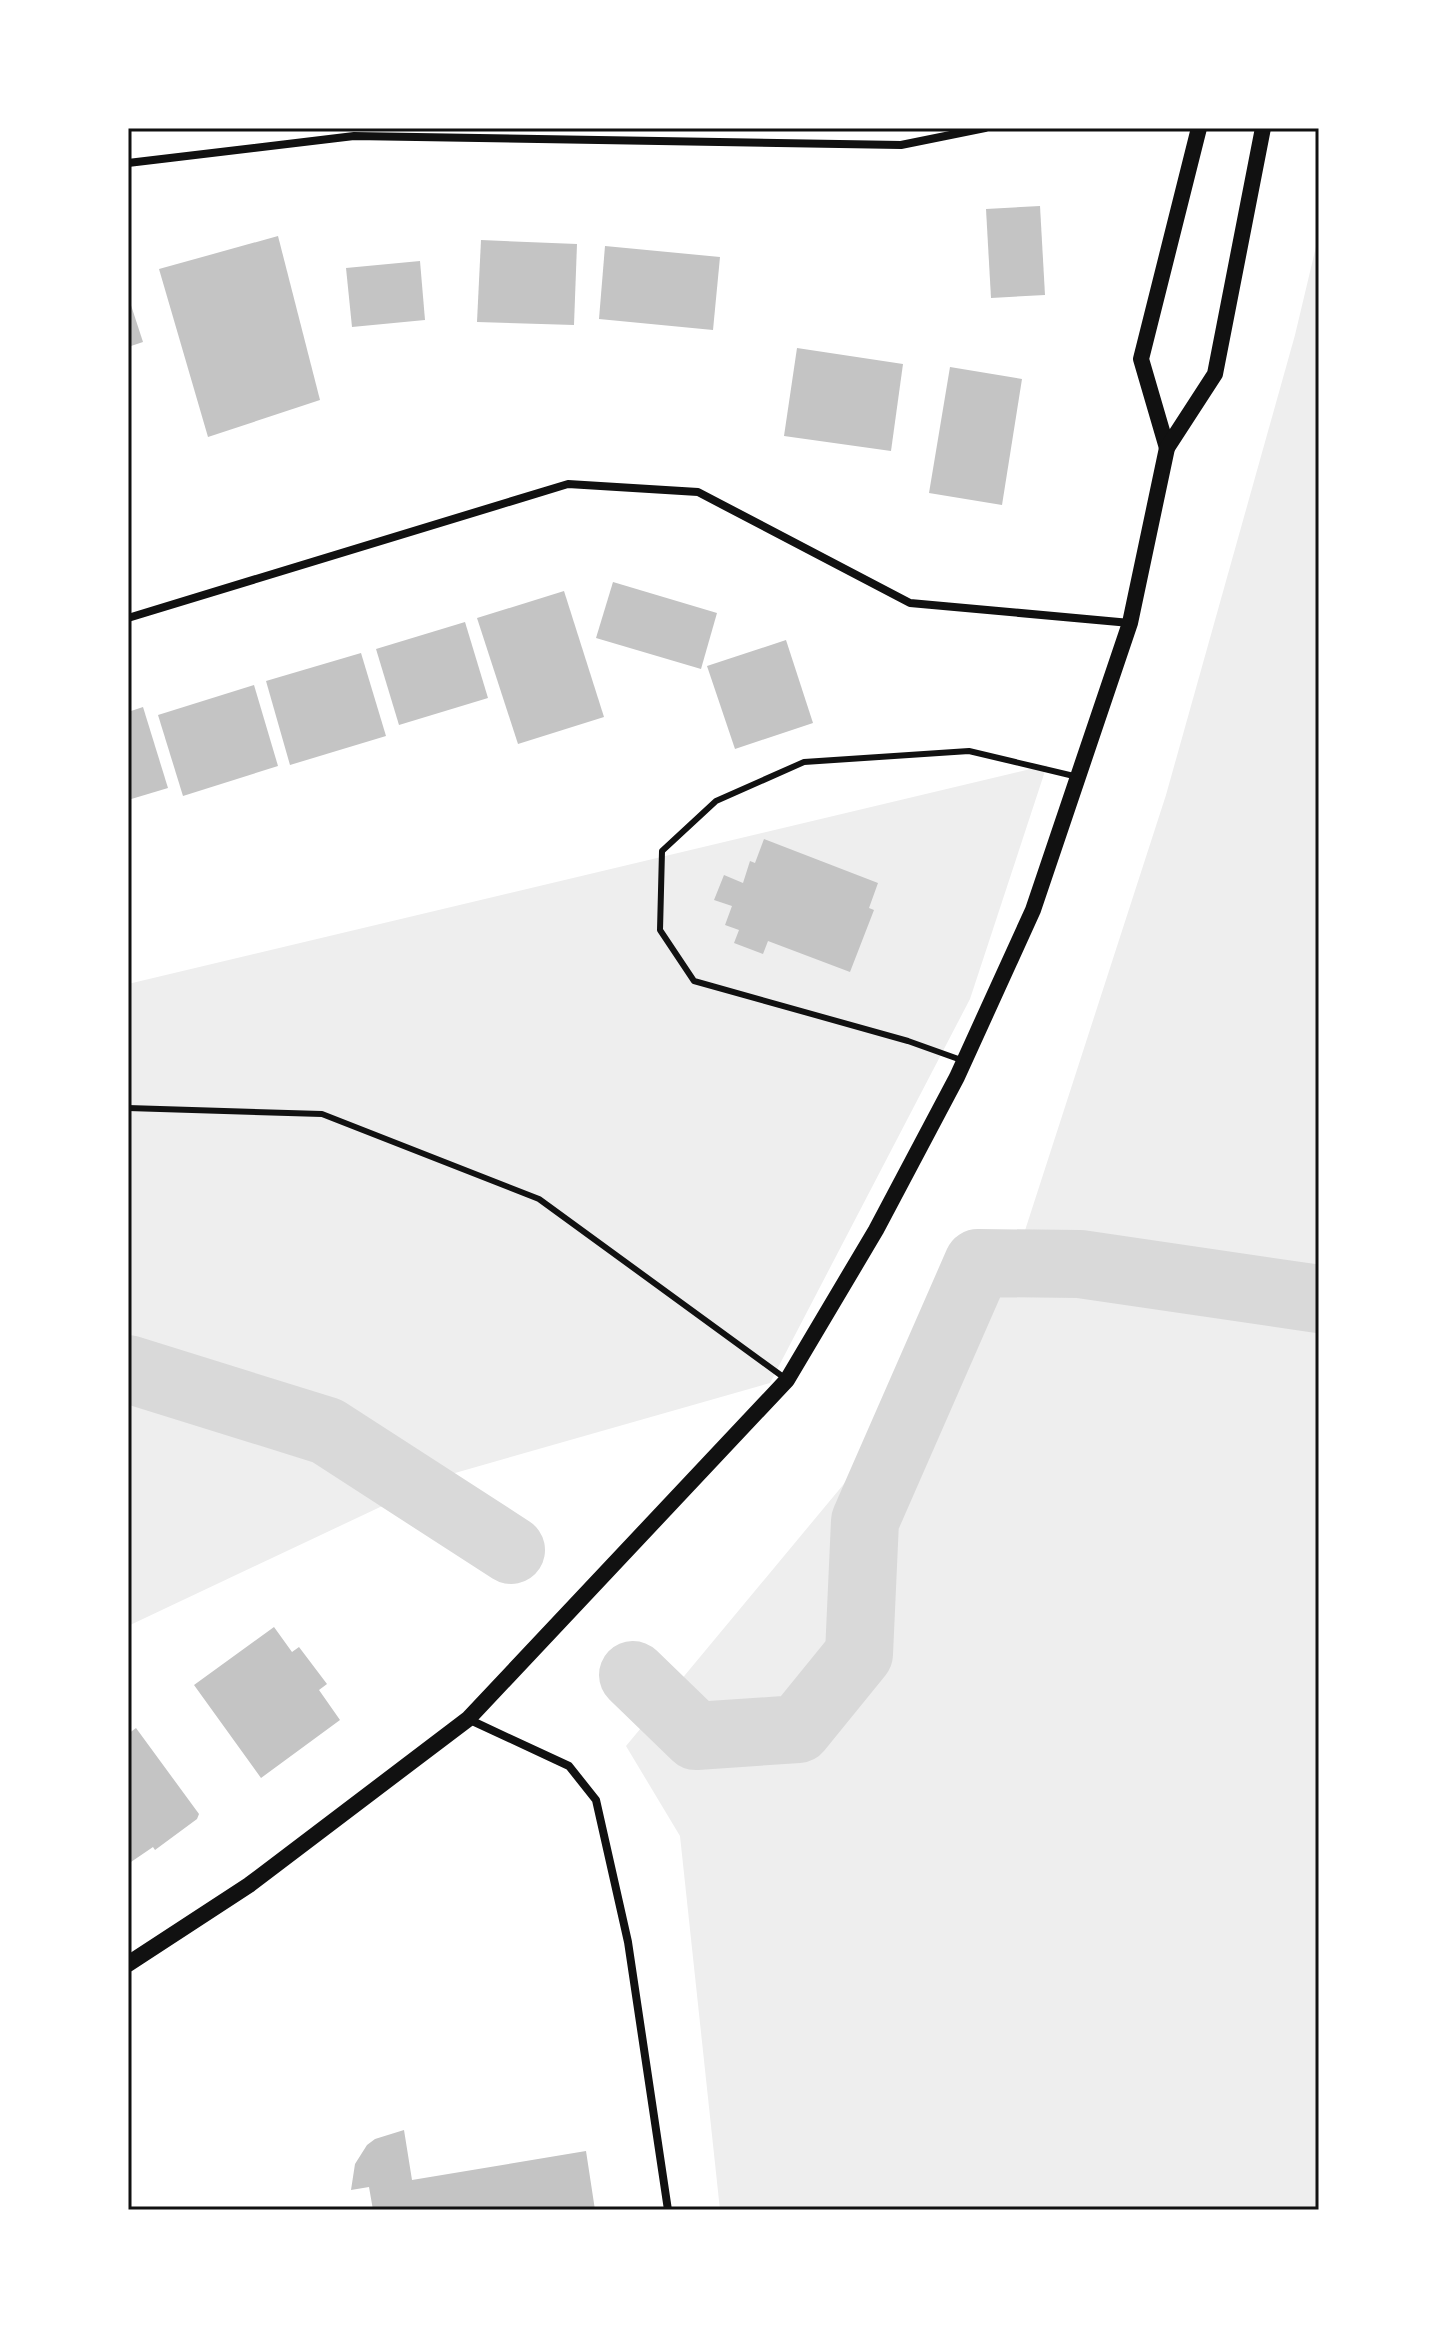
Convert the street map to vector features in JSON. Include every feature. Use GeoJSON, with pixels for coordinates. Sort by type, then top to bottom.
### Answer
{"type":"FeatureCollection","features":[{"type":"Feature","properties":{"kind":"main road"},"geometry":{"type":"LineString","coordinates":[[1167,448],[1141,359],[1199,128]]}},
{"type":"Feature","properties":{"kind":"main road"},"geometry":{"type":"LineString","coordinates":[[128,1964],[249,1885],[468,1719],[787,1380],[876,1230],[964,1061],[1033,910],[1130,623],[1167,448],[1215,374],[1263,128]]}},
{"type":"Feature","properties":{"kind":"street"},"geometry":{"type":"LineString","coordinates":[[128,163],[352,132],[901,145],[985,128]]}},
{"type":"Feature","properties":{"kind":"street"},"geometry":{"type":"LineString","coordinates":[[128,618],[568,484],[698,492],[910,603],[1130,623]]}},
{"type":"Feature","properties":{"kind":"street"},"geometry":{"type":"LineString","coordinates":[[468,1719],[569,1766],[596,1800],[628,1942],[668,2210]]}},
{"type":"Feature","properties":{"kind":"lane"},"geometry":{"type":"LineString","coordinates":[[964,1061],[908,1041],[694,981],[660,930],[662,851],[716,801],[804,762],[969,751],[1080,777]]}},
{"type":"Feature","properties":{"kind":"lane"},"geometry":{"type":"LineString","coordinates":[[128,1108],[322,1114],[539,1199],[787,1380]]}},
{"type":"Feature","properties":{"kind":"shaded area"},"geometry":{"type":"Polygon","coordinates":[[[1319,234],[1319,2210],[720,2210],[680,1836],[626,1746],[1006,1289],[1166,795],[1295,335],[1319,234]]]}},
{"type":"Feature","properties":{"kind":"shaded area"},"geometry":{"type":"Polygon","coordinates":[[[1047,765],[970,999],[770,1383],[448,1475],[128,1626],[128,984],[1047,765]]]}},
{"type":"Feature","properties":{"kind":"building"},"geometry":{"type":"Polygon","coordinates":[[[1040,206],[1045,295],[991,298],[986,209],[1040,206]]]}},
{"type":"Feature","properties":{"kind":"building"},"geometry":{"type":"Polygon","coordinates":[[[278,236],[320,400],[208,437],[159,269],[278,236]]]}},
{"type":"Feature","properties":{"kind":"building"},"geometry":{"type":"Polygon","coordinates":[[[481,240],[577,244],[574,325],[477,322],[481,240]]]}},
{"type":"Feature","properties":{"kind":"building"},"geometry":{"type":"Polygon","coordinates":[[[605,246],[720,257],[713,330],[599,319],[605,246]]]}},
{"type":"Feature","properties":{"kind":"building"},"geometry":{"type":"Polygon","coordinates":[[[420,261],[425,320],[352,327],[346,268],[420,261]]]}},
{"type":"Feature","properties":{"kind":"building"},"geometry":{"type":"Polygon","coordinates":[[[128,296],[143,342],[128,347],[128,296]]]}},
{"type":"Feature","properties":{"kind":"building"},"geometry":{"type":"Polygon","coordinates":[[[797,348],[903,364],[891,451],[784,436],[797,348]]]}},
{"type":"Feature","properties":{"kind":"building"},"geometry":{"type":"Polygon","coordinates":[[[950,367],[1022,379],[1002,505],[929,493],[950,367]]]}},
{"type":"Feature","properties":{"kind":"building"},"geometry":{"type":"Polygon","coordinates":[[[613,582],[717,613],[701,669],[596,638],[613,582]]]}},
{"type":"Feature","properties":{"kind":"building"},"geometry":{"type":"Polygon","coordinates":[[[564,591],[604,717],[518,744],[477,618],[564,591]]]}},
{"type":"Feature","properties":{"kind":"building"},"geometry":{"type":"Polygon","coordinates":[[[465,622],[488,698],[399,725],[376,649],[465,622]]]}},
{"type":"Feature","properties":{"kind":"building"},"geometry":{"type":"Polygon","coordinates":[[[786,640],[813,723],[735,749],[707,666],[786,640]]]}},
{"type":"Feature","properties":{"kind":"building"},"geometry":{"type":"Polygon","coordinates":[[[361,653],[386,736],[290,765],[266,681],[361,653]]]}},
{"type":"Feature","properties":{"kind":"building"},"geometry":{"type":"Polygon","coordinates":[[[254,685],[278,766],[183,796],[158,715],[254,685]]]}},
{"type":"Feature","properties":{"kind":"building"},"geometry":{"type":"Polygon","coordinates":[[[143,707],[168,788],[128,800],[128,712],[143,707]]]}},
{"type":"Feature","properties":{"kind":"building"},"geometry":{"type":"Polygon","coordinates":[[[764,839],[878,883],[869,908],[874,910],[850,972],[768,941],[763,954],[734,943],[739,930],[725,925],[732,906],[714,900],[724,875],[743,883],[750,861],[755,863],[764,839]]]}},
{"type":"Feature","properties":{"kind":"building"},"geometry":{"type":"Polygon","coordinates":[[[274,1627],[292,1652],[299,1647],[327,1684],[319,1690],[340,1720],[261,1778],[194,1685],[274,1627]]]}},
{"type":"Feature","properties":{"kind":"building"},"geometry":{"type":"Polygon","coordinates":[[[136,1728],[199,1814],[197,1819],[155,1850],[153,1847],[128,1864],[128,1734],[136,1728]]]}},
{"type":"Feature","properties":{"kind":"building"},"geometry":{"type":"Polygon","coordinates":[[[404,2130],[412,2180],[586,2151],[595,2210],[373,2210],[369,2187],[351,2190],[355,2164],[367,2145],[375,2139],[404,2130]]]}},
{"type":"Feature","properties":{"kind":"waterway"},"geometry":{"type":"LineString","coordinates":[[633,1675],[696,1736],[798,1729],[859,1654],[865,1521],[978,1263],[1080,1264],[1319,1299]]}},
{"type":"Feature","properties":{"kind":"waterway"},"geometry":{"type":"LineString","coordinates":[[128,1369],[327,1431],[511,1550]]}}]}
